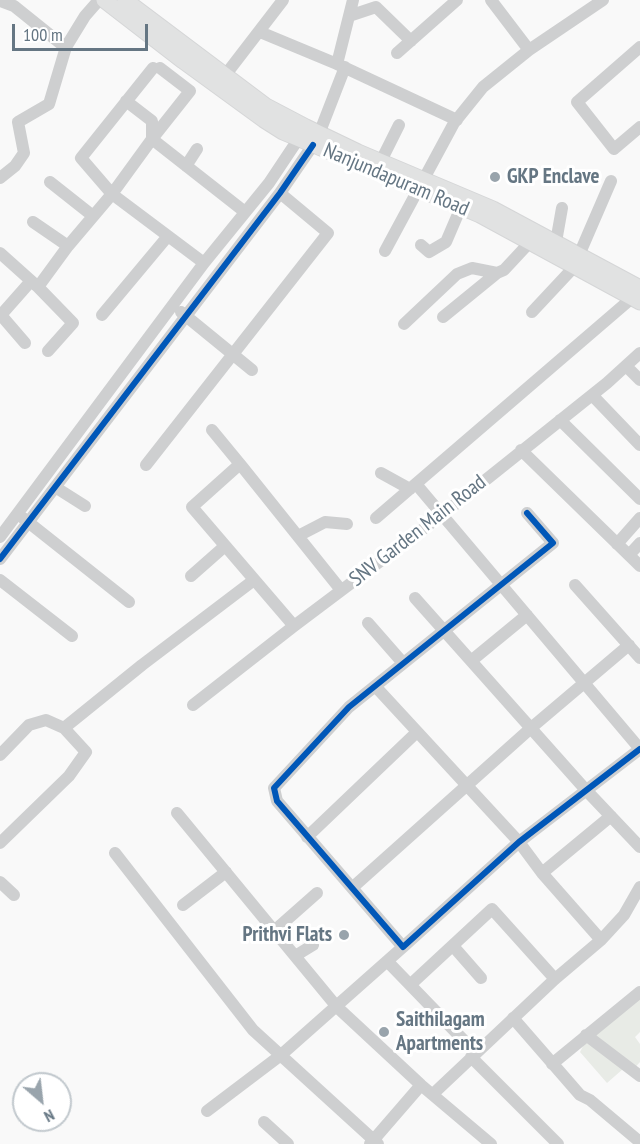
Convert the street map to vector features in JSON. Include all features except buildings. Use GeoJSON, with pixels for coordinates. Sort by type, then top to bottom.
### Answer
{"type":"FeatureCollection","features":[{"type":"Feature","properties":{"kind":"main road","name":"Nanjundapuram Road"},"geometry":{"type":"LineString","coordinates":[[104,0],[221,81]]}},
{"type":"Feature","properties":{"kind":"main road","name":"Nanjundapuram Road"},"geometry":{"type":"LineString","coordinates":[[124,0],[264,120],[381,161],[461,207],[637,290]]}},
{"type":"Feature","properties":{"kind":"main road","name":"Nanjundapuram Road"},"geometry":{"type":"LineString","coordinates":[[309,136],[420,184],[492,209],[556,242],[577,260]]}},
{"type":"Feature","properties":{"kind":"street"},"geometry":{"type":"LineString","coordinates":[[0,178],[15,166],[24,153],[18,122],[49,104],[65,47],[85,16],[99,0]]}},
{"type":"Feature","properties":{"kind":"street"},"geometry":{"type":"LineString","coordinates":[[221,81],[284,0]]}},
{"type":"Feature","properties":{"kind":"street"},"geometry":{"type":"LineString","coordinates":[[0,559],[280,193],[341,65],[353,0]]}},
{"type":"Feature","properties":{"kind":"street"},"geometry":{"type":"LineString","coordinates":[[491,0],[529,50]]}},
{"type":"Feature","properties":{"kind":"street"},"geometry":{"type":"LineString","coordinates":[[385,251],[456,120],[483,87],[529,50],[603,0]]}},
{"type":"Feature","properties":{"kind":"street"},"geometry":{"type":"LineString","coordinates":[[0,1],[14,6],[65,47]]}},
{"type":"Feature","properties":{"kind":"street"},"geometry":{"type":"LineString","coordinates":[[396,53],[449,2]]}},
{"type":"Feature","properties":{"kind":"street"},"geometry":{"type":"LineString","coordinates":[[349,16],[376,7],[411,40]]}},
{"type":"Feature","properties":{"kind":"street"},"geometry":{"type":"LineString","coordinates":[[260,32],[341,65],[456,120]]}},
{"type":"Feature","properties":{"kind":"street"},"geometry":{"type":"LineString","coordinates":[[640,47],[577,102],[614,149],[640,127]]}},
{"type":"Feature","properties":{"kind":"street"},"geometry":{"type":"LineString","coordinates":[[25,343],[0,314],[34,284],[68,246],[112,194],[190,91],[157,68],[126,101],[81,158],[112,194],[204,263]]}},
{"type":"Feature","properties":{"kind":"street"},"geometry":{"type":"LineString","coordinates":[[126,101],[152,121],[152,140]]}},
{"type":"Feature","properties":{"kind":"street"},"geometry":{"type":"LineString","coordinates":[[381,161],[399,125]]}},
{"type":"Feature","properties":{"kind":"street"},"geometry":{"type":"LineString","coordinates":[[1,534],[204,263],[309,136]]}},
{"type":"Feature","properties":{"kind":"street"},"geometry":{"type":"LineString","coordinates":[[152,140],[245,212]]}},
{"type":"Feature","properties":{"kind":"street"},"geometry":{"type":"LineString","coordinates":[[186,166],[197,149]]}},
{"type":"Feature","properties":{"kind":"street"},"geometry":{"type":"LineString","coordinates":[[532,312],[577,260],[611,181]]}},
{"type":"Feature","properties":{"kind":"street"},"geometry":{"type":"LineString","coordinates":[[50,182],[93,216]]}},
{"type":"Feature","properties":{"kind":"street"},"geometry":{"type":"LineString","coordinates":[[146,465],[328,233],[280,193]]}},
{"type":"Feature","properties":{"kind":"street"},"geometry":{"type":"LineString","coordinates":[[421,245],[429,252],[446,242],[461,207]]}},
{"type":"Feature","properties":{"kind":"street"},"geometry":{"type":"LineString","coordinates":[[556,242],[562,208]]}},
{"type":"Feature","properties":{"kind":"street"},"geometry":{"type":"LineString","coordinates":[[33,222],[68,246]]}},
{"type":"Feature","properties":{"kind":"street"},"geometry":{"type":"LineString","coordinates":[[102,315],[168,236]]}},
{"type":"Feature","properties":{"kind":"street"},"geometry":{"type":"LineString","coordinates":[[443,317],[497,273],[509,267],[531,242]]}},
{"type":"Feature","properties":{"kind":"street"},"geometry":{"type":"LineString","coordinates":[[0,254],[73,323],[48,351]]}},
{"type":"Feature","properties":{"kind":"street"},"geometry":{"type":"LineString","coordinates":[[404,324],[458,274],[472,268],[497,273]]}},
{"type":"Feature","properties":{"kind":"street"},"geometry":{"type":"LineString","coordinates":[[376,518],[637,290]]}},
{"type":"Feature","properties":{"kind":"street"},"geometry":{"type":"LineString","coordinates":[[173,305],[252,370]]}},
{"type":"Feature","properties":{"kind":"street","name":"SNV Garden Main Road"},"geometry":{"type":"LineString","coordinates":[[193,705],[443,514],[592,395],[640,353]]}},
{"type":"Feature","properties":{"kind":"street"},"geometry":{"type":"LineString","coordinates":[[626,366],[640,380]]}},
{"type":"Feature","properties":{"kind":"street"},"geometry":{"type":"LineString","coordinates":[[592,395],[640,445]]}},
{"type":"Feature","properties":{"kind":"street"},"geometry":{"type":"LineString","coordinates":[[560,420],[640,499]]}},
{"type":"Feature","properties":{"kind":"street"},"geometry":{"type":"LineString","coordinates":[[212,430],[341,590]]}},
{"type":"Feature","properties":{"kind":"street"},"geometry":{"type":"LineString","coordinates":[[521,450],[640,566]]}},
{"type":"Feature","properties":{"kind":"street"},"geometry":{"type":"LineString","coordinates":[[240,464],[192,507],[294,626]]}},
{"type":"Feature","properties":{"kind":"street"},"geometry":{"type":"LineString","coordinates":[[207,1111],[280,1055],[337,1007],[519,842],[585,789],[640,749],[443,514],[413,486],[381,473]]}},
{"type":"Feature","properties":{"kind":"street"},"geometry":{"type":"LineString","coordinates":[[55,487],[85,507]]}},
{"type":"Feature","properties":{"kind":"street"},"geometry":{"type":"LineString","coordinates":[[17,513],[129,602]]}},
{"type":"Feature","properties":{"kind":"street"},"geometry":{"type":"LineString","coordinates":[[403,947],[277,801],[274,788],[349,707],[553,543],[527,513]]}},
{"type":"Feature","properties":{"kind":"street"},"geometry":{"type":"LineString","coordinates":[[617,544],[640,518]]}},
{"type":"Feature","properties":{"kind":"street"},"geometry":{"type":"LineString","coordinates":[[298,536],[325,522],[347,524]]}},
{"type":"Feature","properties":{"kind":"street"},"geometry":{"type":"LineString","coordinates":[[629,555],[640,543]]}},
{"type":"Feature","properties":{"kind":"street"},"geometry":{"type":"LineString","coordinates":[[191,576],[225,546]]}},
{"type":"Feature","properties":{"kind":"street"},"geometry":{"type":"LineString","coordinates":[[0,580],[72,636]]}},
{"type":"Feature","properties":{"kind":"street"},"geometry":{"type":"LineString","coordinates":[[64,728],[254,580]]}},
{"type":"Feature","properties":{"kind":"street"},"geometry":{"type":"LineString","coordinates":[[575,585],[640,658]]}},
{"type":"Feature","properties":{"kind":"street"},"geometry":{"type":"LineString","coordinates":[[415,598],[585,789],[640,847]]}},
{"type":"Feature","properties":{"kind":"street"},"geometry":{"type":"LineString","coordinates":[[471,661],[527,615]]}},
{"type":"Feature","properties":{"kind":"street"},"geometry":{"type":"LineString","coordinates":[[368,623],[403,663]]}},
{"type":"Feature","properties":{"kind":"street"},"geometry":{"type":"LineString","coordinates":[[352,888],[466,785],[629,645]]}},
{"type":"Feature","properties":{"kind":"street"},"geometry":{"type":"LineString","coordinates":[[375,686],[519,842],[542,873],[601,940]]}},
{"type":"Feature","properties":{"kind":"street"},"geometry":{"type":"LineString","coordinates":[[0,755],[29,725],[46,720],[64,728],[86,752],[69,776],[0,843]]}},
{"type":"Feature","properties":{"kind":"street"},"geometry":{"type":"LineString","coordinates":[[308,837],[417,732]]}},
{"type":"Feature","properties":{"kind":"street"},"geometry":{"type":"LineString","coordinates":[[177,813],[337,1007],[421,1085],[491,1144]]}},
{"type":"Feature","properties":{"kind":"street"},"geometry":{"type":"LineString","coordinates":[[542,873],[611,816]]}},
{"type":"Feature","properties":{"kind":"street"},"geometry":{"type":"LineString","coordinates":[[115,853],[253,1030],[374,1143],[421,1085]]}},
{"type":"Feature","properties":{"kind":"street"},"geometry":{"type":"LineString","coordinates":[[183,905],[225,872]]}},
{"type":"Feature","properties":{"kind":"street"},"geometry":{"type":"LineString","coordinates":[[0,882],[14,895]]}},
{"type":"Feature","properties":{"kind":"street"},"geometry":{"type":"LineString","coordinates":[[433,1094],[555,979],[601,940],[624,915],[640,887]]}},
{"type":"Feature","properties":{"kind":"street"},"geometry":{"type":"LineString","coordinates":[[274,931],[317,893]]}},
{"type":"Feature","properties":{"kind":"street"},"geometry":{"type":"LineString","coordinates":[[410,985],[492,909],[555,979]]}},
{"type":"Feature","properties":{"kind":"street"},"geometry":{"type":"LineString","coordinates":[[295,956],[313,945]]}},
{"type":"Feature","properties":{"kind":"street"},"geometry":{"type":"LineString","coordinates":[[453,946],[481,978]]}},
{"type":"Feature","properties":{"kind":"street"},"geometry":{"type":"LineString","coordinates":[[387,962],[558,1144]]}},
{"type":"Feature","properties":{"kind":"street"},"geometry":{"type":"LineString","coordinates":[[552,1064],[640,993]]}},
{"type":"Feature","properties":{"kind":"street"},"geometry":{"type":"LineString","coordinates":[[513,1018],[580,1095],[590,1100],[640,1142]]}},
{"type":"Feature","properties":{"kind":"street"},"geometry":{"type":"LineString","coordinates":[[586,1035],[640,1076]]}},
{"type":"Feature","properties":{"kind":"street"},"geometry":{"type":"LineString","coordinates":[[264,1122],[288,1144]]}},
{"type":"Feature","properties":{"kind":"shaded area"},"geometry":{"type":"Polygon","coordinates":[[[640,998],[640,1032],[635,1037],[640,1044],[640,1062],[630,1073],[623,1069],[607,1083],[580,1052],[585,1042],[640,998]]]}},
{"type":"Feature","properties":{"kind":"cycle path"},"geometry":{"type":"LineString","coordinates":[[0,559],[280,193],[313,145]]}},
{"type":"Feature","properties":{"kind":"cycle path"},"geometry":{"type":"LineString","coordinates":[[527,513],[553,543],[349,707],[274,788],[277,801],[403,947],[519,842],[640,749]]}},
{"type":"Feature","properties":{"kind":"place","name":"GKP Enclave"},"geometry":{"type":"Point","coordinates":[495,177]}},
{"type":"Feature","properties":{"kind":"place","name":"Prithvi Flats"},"geometry":{"type":"Point","coordinates":[344,935]}},
{"type":"Feature","properties":{"kind":"place","name":"Saithilagam Apartments"},"geometry":{"type":"Point","coordinates":[384,1032]}}]}
